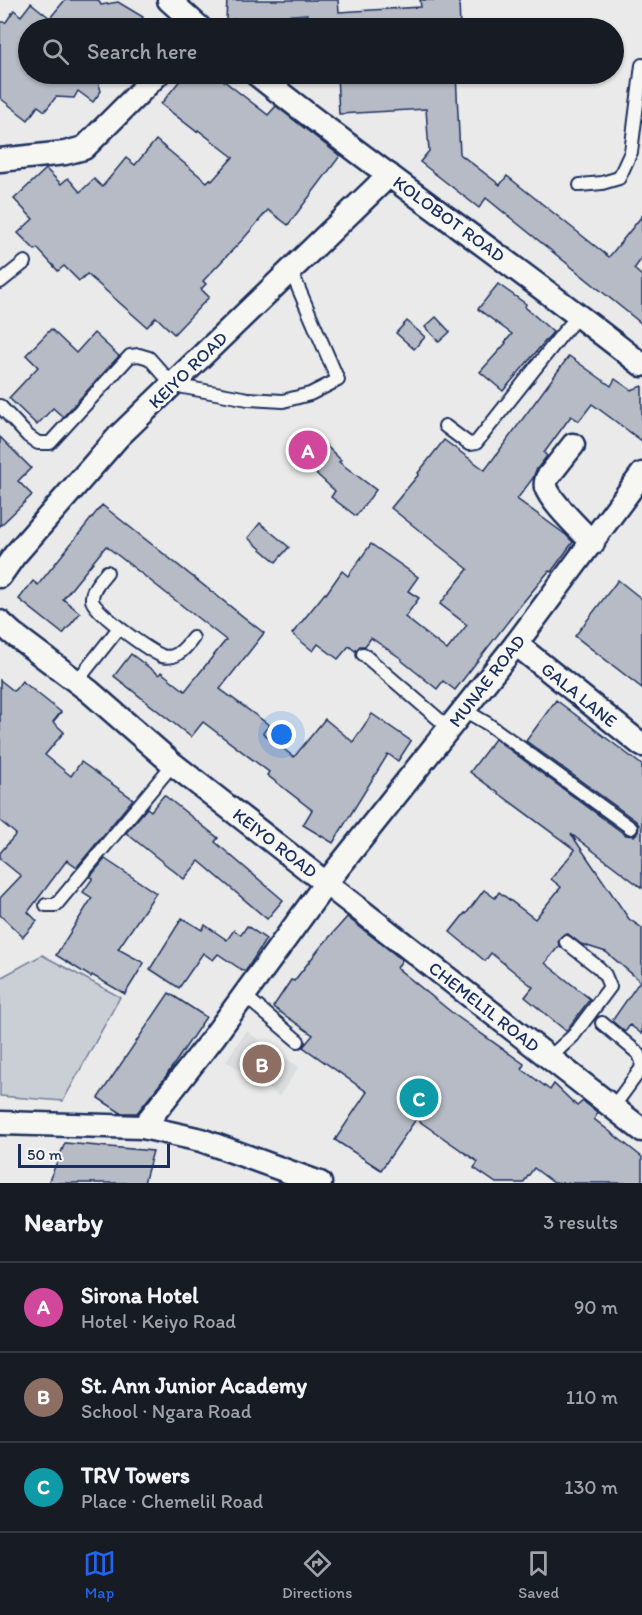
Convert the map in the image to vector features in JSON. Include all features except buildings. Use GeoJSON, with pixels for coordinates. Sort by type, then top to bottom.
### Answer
{"type":"FeatureCollection","features":[{"type":"Feature","properties":{"kind":"street"},"geometry":{"type":"LineString","coordinates":[[169,0],[189,18]]}},
{"type":"Feature","properties":{"kind":"street"},"geometry":{"type":"LineString","coordinates":[[0,160],[65,153],[84,148],[147,84]]}},
{"type":"Feature","properties":{"kind":"street","name":"KOLOBOT ROAD"},"geometry":{"type":"LineString","coordinates":[[269,84],[579,315],[642,365]]}},
{"type":"Feature","properties":{"kind":"street","name":"KEIYO ROAD"},"geometry":{"type":"LineString","coordinates":[[0,576],[14,556],[118,437],[390,176]]}},
{"type":"Feature","properties":{"kind":"street"},"geometry":{"type":"LineString","coordinates":[[573,445],[547,478],[547,490],[569,519],[592,543]]}},
{"type":"Feature","properties":{"kind":"street","name":"MUNAE ROAD"},"geometry":{"type":"LineString","coordinates":[[143,1127],[213,1038],[326,883],[516,644],[642,474]]}},
{"type":"Feature","properties":{"kind":"street","name":"KEIYO ROAD"},"geometry":{"type":"LineString","coordinates":[[0,622],[77,681],[173,764],[326,883]]}},
{"type":"Feature","properties":{"kind":"street","name":"GALA LANE"},"geometry":{"type":"LineString","coordinates":[[516,644],[642,745]]}},
{"type":"Feature","properties":{"kind":"street","name":"CHEMELIL ROAD"},"geometry":{"type":"LineString","coordinates":[[326,883],[642,1130]]}},
{"type":"Feature","properties":{"kind":"street"},"geometry":{"type":"LineString","coordinates":[[0,1123],[143,1127],[210,1143],[321,1183]]}},
{"type":"Feature","properties":{"kind":"lane"},"geometry":{"type":"LineString","coordinates":[[580,185],[602,183],[619,178],[631,152],[642,65]]}},
{"type":"Feature","properties":{"kind":"lane"},"geometry":{"type":"LineString","coordinates":[[0,282],[25,262]]}},
{"type":"Feature","properties":{"kind":"lane"},"geometry":{"type":"LineString","coordinates":[[0,406],[28,436],[38,442],[50,442],[130,356],[139,354],[149,357],[173,385],[248,399],[284,400],[310,394],[338,380],[291,271]]}},
{"type":"Feature","properties":{"kind":"lane"},"geometry":{"type":"LineString","coordinates":[[445,426],[469,444],[476,442],[579,315]]}},
{"type":"Feature","properties":{"kind":"lane"},"geometry":{"type":"LineString","coordinates":[[107,572],[94,589],[92,598],[94,605],[119,628],[162,656],[173,656],[183,651],[193,638]]}},
{"type":"Feature","properties":{"kind":"lane"},"geometry":{"type":"LineString","coordinates":[[77,681],[119,628]]}},
{"type":"Feature","properties":{"kind":"lane"},"geometry":{"type":"LineString","coordinates":[[363,654],[449,728]]}},
{"type":"Feature","properties":{"kind":"lane"},"geometry":{"type":"LineString","coordinates":[[464,710],[488,724],[631,828]]}},
{"type":"Feature","properties":{"kind":"lane"},"geometry":{"type":"LineString","coordinates":[[45,905],[56,905],[173,764]]}},
{"type":"Feature","properties":{"kind":"lane"},"geometry":{"type":"LineString","coordinates":[[549,1058],[573,1036],[610,987],[599,968],[566,942]]}},
{"type":"Feature","properties":{"kind":"lane"},"geometry":{"type":"LineString","coordinates":[[244,996],[298,1041]]}},
{"type":"Feature","properties":{"kind":"lane"},"geometry":{"type":"LineString","coordinates":[[602,1023],[639,1054],[642,1062],[641,1069],[613,1107]]}},
{"type":"Feature","properties":{"kind":"shaded area"},"geometry":{"type":"Polygon","coordinates":[[[42,955],[120,997],[63,1101],[0,1096],[0,978],[42,955]]]}},
{"type":"Feature","properties":{"kind":"shaded area"},"geometry":{"type":"Polygon","coordinates":[[[246,1031],[299,1067],[279,1096],[226,1061],[246,1031]]]}},
{"type":"Feature","properties":{"kind":"place","name":"Sirona Hotel"},"geometry":{"type":"Point","coordinates":[308,450]}},
{"type":"Feature","properties":{"kind":"place","name":"St. Ann Junior Academy"},"geometry":{"type":"Point","coordinates":[262,1064]}},
{"type":"Feature","properties":{"kind":"place","name":"TRV Towers"},"geometry":{"type":"Point","coordinates":[419,1098]}}]}
